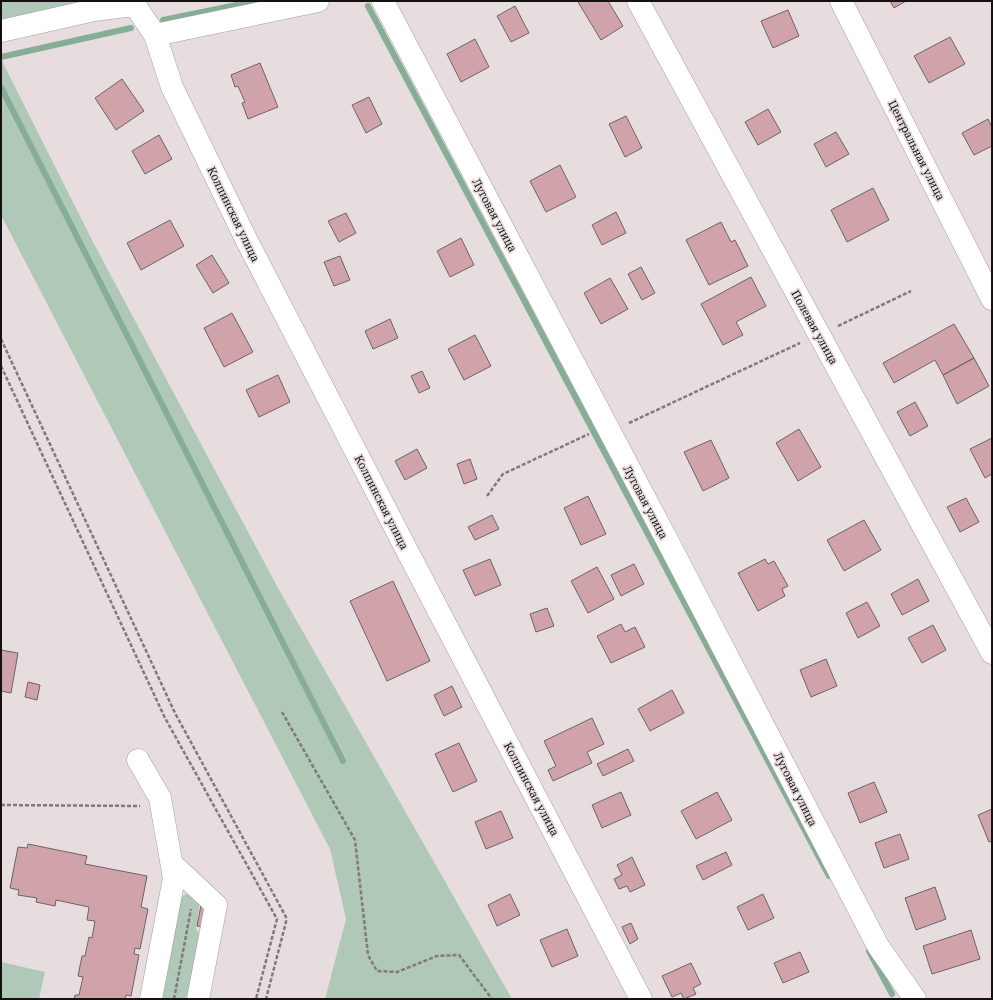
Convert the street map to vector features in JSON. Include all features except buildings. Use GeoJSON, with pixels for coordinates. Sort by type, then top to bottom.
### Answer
{"type":"FeatureCollection","features":[{"type":"Feature","properties":{"kind":"street"},"geometry":{"type":"LineString","coordinates":[[155,36],[318,1]]}},
{"type":"Feature","properties":{"kind":"street","name":"Луговая улица"},"geometry":{"type":"LineString","coordinates":[[383,1],[599,433],[667,540],[878,946],[915,999]]}},
{"type":"Feature","properties":{"kind":"street","name":"Полевая улица"},"geometry":{"type":"LineString","coordinates":[[638,1],[992,653]]}},
{"type":"Feature","properties":{"kind":"street","name":"Центральная улица"},"geometry":{"type":"LineString","coordinates":[[841,1],[992,299]]}},
{"type":"Feature","properties":{"kind":"street"},"geometry":{"type":"LineString","coordinates":[[1,31],[94,10],[133,3]]}},
{"type":"Feature","properties":{"kind":"street","name":"Колпинская улица"},"geometry":{"type":"LineString","coordinates":[[133,3],[155,36],[172,87],[246,239],[390,518],[642,999]]}},
{"type":"Feature","properties":{"kind":"street"},"geometry":{"type":"LineString","coordinates":[[138,760],[160,798],[174,878],[150,999]]}},
{"type":"Feature","properties":{"kind":"street"},"geometry":{"type":"LineString","coordinates":[[172,864],[216,905],[198,999]]}},
{"type":"Feature","properties":{"kind":"path"},"geometry":{"type":"LineString","coordinates":[[487,496],[503,474],[599,433],[911,291]]}},
{"type":"Feature","properties":{"kind":"path"},"geometry":{"type":"LineString","coordinates":[[1,339],[175,713],[286,917],[266,999]]}},
{"type":"Feature","properties":{"kind":"path"},"geometry":{"type":"LineString","coordinates":[[1,366],[165,718],[277,919],[256,999]]}},
{"type":"Feature","properties":{"kind":"path"},"geometry":{"type":"LineString","coordinates":[[282,712],[355,840],[368,955],[377,971],[397,972],[437,956],[459,955],[492,999]]}},
{"type":"Feature","properties":{"kind":"path"},"geometry":{"type":"LineString","coordinates":[[1,805],[143,806]]}},
{"type":"Feature","properties":{"kind":"path"},"geometry":{"type":"LineString","coordinates":[[174,999],[193,903]]}},
{"type":"Feature","properties":{"kind":"green space"},"geometry":{"type":"Polygon","coordinates":[[[1,1],[119,1],[1,23],[1,1]]]}},
{"type":"Feature","properties":{"kind":"green space"},"geometry":{"type":"Polygon","coordinates":[[[1,59],[94,244],[278,588],[512,999],[325,999],[346,919],[330,849],[1,215],[1,59]]]}},
{"type":"Feature","properties":{"kind":"green space"},"geometry":{"type":"Polygon","coordinates":[[[186,894],[194,895],[200,900],[196,929],[201,936],[189,999],[159,999],[177,901],[186,894]]]}},
{"type":"Feature","properties":{"kind":"green space"},"geometry":{"type":"Polygon","coordinates":[[[1,962],[45,972],[39,999],[1,999],[1,962]]]}},
{"type":"Feature","properties":{"kind":"waterway"},"geometry":{"type":"LineString","coordinates":[[163,20],[256,1]]}},
{"type":"Feature","properties":{"kind":"waterway"},"geometry":{"type":"LineString","coordinates":[[368,6],[829,876]]}},
{"type":"Feature","properties":{"kind":"waterway"},"geometry":{"type":"LineString","coordinates":[[1,57],[131,28]]}},
{"type":"Feature","properties":{"kind":"waterway"},"geometry":{"type":"LineString","coordinates":[[1,87],[343,761]]}},
{"type":"Feature","properties":{"kind":"waterway"},"geometry":{"type":"LineString","coordinates":[[869,951],[892,994]]}}]}
